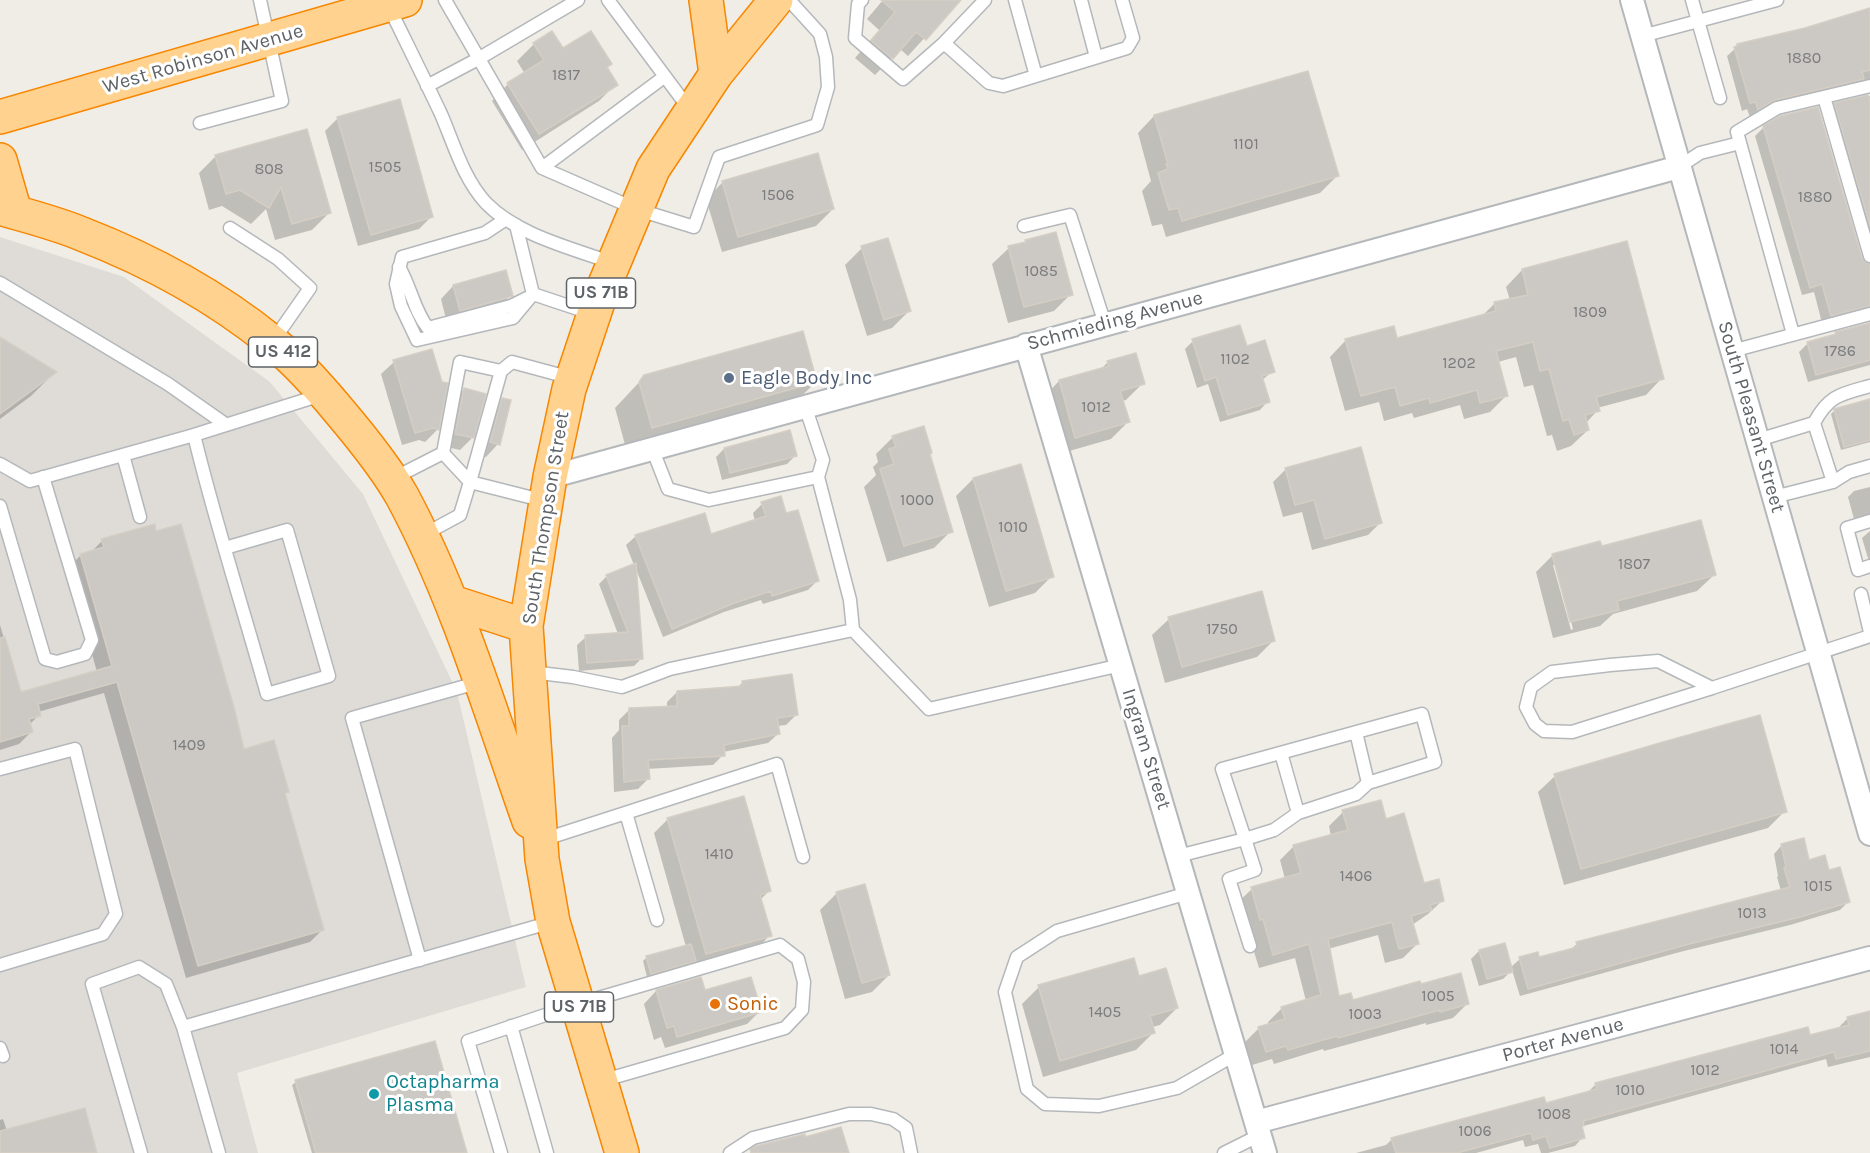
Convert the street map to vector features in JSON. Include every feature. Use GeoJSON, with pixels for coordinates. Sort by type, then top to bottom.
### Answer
{"type":"FeatureCollection","features":[{"type":"Feature","properties":{"kind":"highway"},"geometry":{"type":"LineString","coordinates":[[706,0],[716,74]]}},
{"type":"Feature","properties":{"kind":"highway","name":"South Thompson Street"},"geometry":{"type":"LineString","coordinates":[[622,1153],[553,922],[542,850],[526,627],[548,489],[568,389],[614,263],[653,169],[716,74],[776,0]]}},
{"type":"Feature","properties":{"kind":"highway","name":"West Robinson Avenue"},"geometry":{"type":"LineString","coordinates":[[0,117],[396,3]]}},
{"type":"Feature","properties":{"kind":"highway","name":"US 412"},"geometry":{"type":"LineString","coordinates":[[0,160],[7,210],[81,233],[155,266],[220,304],[272,342],[325,394],[367,443],[401,495],[452,602],[542,850]]}},
{"type":"Feature","properties":{"kind":"highway"},"geometry":{"type":"LineString","coordinates":[[452,602],[526,627]]}},
{"type":"Feature","properties":{"kind":"street","name":"South Pleasant Street"},"geometry":{"type":"LineString","coordinates":[[1632,0],[1870,834]]}},
{"type":"Feature","properties":{"kind":"street","name":"Schmieding Avenue"},"geometry":{"type":"LineString","coordinates":[[548,489],[652,448],[1679,166]]}},
{"type":"Feature","properties":{"kind":"street","name":"Ingram Street"},"geometry":{"type":"LineString","coordinates":[[1026,345],[1260,1137]]}},
{"type":"Feature","properties":{"kind":"street","name":"Porter Avenue"},"geometry":{"type":"LineString","coordinates":[[1260,1137],[1870,958]]}},
{"type":"Feature","properties":{"kind":"lane"},"geometry":{"type":"LineString","coordinates":[[200,123],[282,101],[260,0]]}},
{"type":"Feature","properties":{"kind":"lane"},"geometry":{"type":"LineString","coordinates":[[445,0],[542,168],[636,209],[694,227],[719,157],[818,125],[828,87],[826,57],[820,34],[789,0]]}},
{"type":"Feature","properties":{"kind":"lane"},"geometry":{"type":"LineString","coordinates":[[427,86],[578,0]]}},
{"type":"Feature","properties":{"kind":"lane"},"geometry":{"type":"LineString","coordinates":[[608,0],[691,111]]}},
{"type":"Feature","properties":{"kind":"lane"},"geometry":{"type":"LineString","coordinates":[[862,0],[858,4],[855,38],[903,79],[944,43],[985,0]]}},
{"type":"Feature","properties":{"kind":"lane"},"geometry":{"type":"LineString","coordinates":[[1015,0],[1036,76]]}},
{"type":"Feature","properties":{"kind":"lane"},"geometry":{"type":"LineString","coordinates":[[1081,0],[1096,57]]}},
{"type":"Feature","properties":{"kind":"lane"},"geometry":{"type":"LineString","coordinates":[[944,43],[989,83],[1003,86],[1127,48],[1133,38],[1122,0]]}},
{"type":"Feature","properties":{"kind":"lane"},"geometry":{"type":"LineString","coordinates":[[1692,0],[1720,98]]}},
{"type":"Feature","properties":{"kind":"lane"},"geometry":{"type":"LineString","coordinates":[[1642,36],[1777,0]]}},
{"type":"Feature","properties":{"kind":"lane"},"geometry":{"type":"LineString","coordinates":[[396,3],[427,86],[466,175],[486,202],[526,231],[614,263]]}},
{"type":"Feature","properties":{"kind":"lane"},"geometry":{"type":"LineString","coordinates":[[542,168],[664,77]]}},
{"type":"Feature","properties":{"kind":"lane"},"geometry":{"type":"LineString","coordinates":[[1793,334],[1737,132],[1777,108],[1870,86]]}},
{"type":"Feature","properties":{"kind":"lane"},"geometry":{"type":"LineString","coordinates":[[1824,97],[1870,256]]}},
{"type":"Feature","properties":{"kind":"lane"},"geometry":{"type":"LineString","coordinates":[[1679,166],[1701,153],[1740,143]]}},
{"type":"Feature","properties":{"kind":"lane"},"geometry":{"type":"LineString","coordinates":[[1024,226],[1070,215],[1105,324]]}},
{"type":"Feature","properties":{"kind":"lane"},"geometry":{"type":"LineString","coordinates":[[511,222],[485,233],[402,257],[396,284],[401,306],[417,340],[513,318],[533,294]]}},
{"type":"Feature","properties":{"kind":"lane"},"geometry":{"type":"LineString","coordinates":[[511,222],[533,294]]}},
{"type":"Feature","properties":{"kind":"lane"},"geometry":{"type":"LineString","coordinates":[[230,228],[278,259],[310,288],[272,342]]}},
{"type":"Feature","properties":{"kind":"lane"},"geometry":{"type":"LineString","coordinates":[[0,283],[168,384],[225,424]]}},
{"type":"Feature","properties":{"kind":"lane"},"geometry":{"type":"LineString","coordinates":[[533,294],[594,315]]}},
{"type":"Feature","properties":{"kind":"lane"},"geometry":{"type":"LineString","coordinates":[[1732,351],[1870,314]]}},
{"type":"Feature","properties":{"kind":"lane"},"geometry":{"type":"LineString","coordinates":[[443,453],[460,362],[501,371]]}},
{"type":"Feature","properties":{"kind":"lane"},"geometry":{"type":"LineString","coordinates":[[421,536],[460,515],[501,371],[512,362],[572,378]]}},
{"type":"Feature","properties":{"kind":"lane"},"geometry":{"type":"LineString","coordinates":[[1758,441],[1814,423],[1822,408],[1838,395],[1870,386]]}},
{"type":"Feature","properties":{"kind":"lane"},"geometry":{"type":"LineString","coordinates":[[0,464],[30,481],[194,435],[325,394]]}},
{"type":"Feature","properties":{"kind":"lane"},"geometry":{"type":"LineString","coordinates":[[805,406],[823,460],[818,477],[850,600],[853,630],[929,710],[1121,665]]}},
{"type":"Feature","properties":{"kind":"lane"},"geometry":{"type":"LineString","coordinates":[[1814,423],[1833,482]]}},
{"type":"Feature","properties":{"kind":"lane"},"geometry":{"type":"LineString","coordinates":[[194,435],[225,548],[267,694],[329,676],[286,530],[225,548]]}},
{"type":"Feature","properties":{"kind":"lane"},"geometry":{"type":"LineString","coordinates":[[652,448],[668,489],[709,500],[818,477]]}},
{"type":"Feature","properties":{"kind":"lane"},"geometry":{"type":"LineString","coordinates":[[391,480],[443,453]]}},
{"type":"Feature","properties":{"kind":"lane"},"geometry":{"type":"LineString","coordinates":[[443,453],[470,482],[548,489]]}},
{"type":"Feature","properties":{"kind":"lane"},"geometry":{"type":"LineString","coordinates":[[123,455],[140,518]]}},
{"type":"Feature","properties":{"kind":"lane"},"geometry":{"type":"LineString","coordinates":[[1774,498],[1833,482],[1849,472],[1870,466]]}},
{"type":"Feature","properties":{"kind":"lane"},"geometry":{"type":"LineString","coordinates":[[0,506],[45,659],[57,662],[85,654],[92,640],[43,477]]}},
{"type":"Feature","properties":{"kind":"lane"},"geometry":{"type":"LineString","coordinates":[[1870,521],[1847,528],[1858,570],[1870,566]]}},
{"type":"Feature","properties":{"kind":"lane"},"geometry":{"type":"LineString","coordinates":[[1712,688],[1658,661],[1610,664],[1552,672],[1531,687],[1526,707],[1535,724],[1544,731],[1572,732],[1712,688],[1818,653],[1870,634],[1861,594]]}},
{"type":"Feature","properties":{"kind":"lane"},"geometry":{"type":"LineString","coordinates":[[530,671],[622,687],[670,669],[853,630]]}},
{"type":"Feature","properties":{"kind":"lane"},"geometry":{"type":"LineString","coordinates":[[420,960],[352,718],[480,682]]}},
{"type":"Feature","properties":{"kind":"lane"},"geometry":{"type":"LineString","coordinates":[[1178,856],[1245,839],[1274,830],[1298,813],[1356,794],[1368,783],[1435,762],[1422,714],[1222,769],[1245,839],[1255,870],[1229,879],[1250,946]]}},
{"type":"Feature","properties":{"kind":"lane"},"geometry":{"type":"LineString","coordinates":[[1356,732],[1368,783]]}},
{"type":"Feature","properties":{"kind":"lane"},"geometry":{"type":"LineString","coordinates":[[0,769],[75,749],[116,914],[103,934],[0,966]]}},
{"type":"Feature","properties":{"kind":"lane"},"geometry":{"type":"LineString","coordinates":[[1281,753],[1298,813]]}},
{"type":"Feature","properties":{"kind":"lane"},"geometry":{"type":"LineString","coordinates":[[542,850],[626,813],[777,764],[803,858]]}},
{"type":"Feature","properties":{"kind":"lane"},"geometry":{"type":"LineString","coordinates":[[626,813],[657,920]]}},
{"type":"Feature","properties":{"kind":"lane"},"geometry":{"type":"LineString","coordinates":[[1188,893],[1057,931],[1017,957],[1005,992],[1027,1089],[1046,1104],[1099,1106],[1177,1088],[1236,1054]]}},
{"type":"Feature","properties":{"kind":"lane"},"geometry":{"type":"LineString","coordinates":[[183,1027],[553,922]]}},
{"type":"Feature","properties":{"kind":"lane"},"geometry":{"type":"LineString","coordinates":[[501,1153],[468,1041],[578,1004],[780,945],[798,959],[804,981],[802,1010],[785,1028],[600,1081]]}},
{"type":"Feature","properties":{"kind":"lane"},"geometry":{"type":"LineString","coordinates":[[141,1153],[93,984],[140,967],[166,984],[183,1027],[219,1153]]}},
{"type":"Feature","properties":{"kind":"lane"},"geometry":{"type":"LineString","coordinates":[[511,1026],[547,1153]]}},
{"type":"Feature","properties":{"kind":"lane"},"geometry":{"type":"LineString","coordinates":[[730,1153],[753,1138],[849,1114],[871,1114],[893,1119],[906,1128],[911,1153]]}},
{"type":"Feature","properties":{"kind":"lane"},"geometry":{"type":"LineString","coordinates":[[1224,1153],[1260,1137]]}},
{"type":"Feature","properties":{"kind":"shaded area"},"geometry":{"type":"Polygon","coordinates":[[[0,237],[124,277],[270,382],[363,494],[457,692],[526,987],[237,1073],[258,1153],[0,1153],[0,237]]]}},
{"type":"Feature","properties":{"kind":"building"},"geometry":{"type":"Polygon","coordinates":[[[881,0],[961,0],[926,40],[916,32],[893,59],[871,41],[895,12],[881,0]]]}},
{"type":"Feature","properties":{"kind":"building"},"geometry":{"type":"Polygon","coordinates":[[[1870,8],[1870,70],[1862,72],[1864,79],[1775,100],[1758,110],[1756,102],[1750,103],[1734,47],[1737,44],[1805,28],[1870,8]]]}},
{"type":"Feature","properties":{"kind":"building"},"geometry":{"type":"Polygon","coordinates":[[[552,31],[563,48],[591,31],[612,64],[607,67],[618,85],[539,134],[507,83],[544,60],[533,43],[552,31]]]}},
{"type":"Feature","properties":{"kind":"building"},"geometry":{"type":"Polygon","coordinates":[[[1308,71],[1339,176],[1182,221],[1178,208],[1169,210],[1158,173],[1168,169],[1166,164],[1168,164],[1154,115],[1308,71]]]}},
{"type":"Feature","properties":{"kind":"building"},"geometry":{"type":"Polygon","coordinates":[[[1868,95],[1870,101],[1870,226],[1834,103],[1868,95]]]}},
{"type":"Feature","properties":{"kind":"building"},"geometry":{"type":"Polygon","coordinates":[[[400,99],[433,217],[371,235],[337,117],[400,99]]]}},
{"type":"Feature","properties":{"kind":"building"},"geometry":{"type":"Polygon","coordinates":[[[1818,107],[1862,258],[1870,264],[1870,306],[1831,316],[1822,284],[1810,288],[1763,126],[1780,116],[1818,107]]]}},
{"type":"Feature","properties":{"kind":"building"},"geometry":{"type":"Polygon","coordinates":[[[307,129],[331,213],[292,224],[281,187],[269,208],[240,190],[226,194],[215,155],[307,129]]]}},
{"type":"Feature","properties":{"kind":"building"},"geometry":{"type":"Polygon","coordinates":[[[818,153],[834,209],[738,237],[722,181],[818,153]]]}},
{"type":"Feature","properties":{"kind":"building"},"geometry":{"type":"Polygon","coordinates":[[[1056,232],[1073,295],[1024,307],[1008,246],[1056,232]]]}},
{"type":"Feature","properties":{"kind":"building"},"geometry":{"type":"Polygon","coordinates":[[[888,238],[911,311],[884,320],[861,246],[888,238]]]}},
{"type":"Feature","properties":{"kind":"building"},"geometry":{"type":"Polygon","coordinates":[[[1627,241],[1664,379],[1596,397],[1600,411],[1585,415],[1589,430],[1574,435],[1569,419],[1563,421],[1549,369],[1540,371],[1533,342],[1496,351],[1508,396],[1480,403],[1477,390],[1430,403],[1429,398],[1400,406],[1395,387],[1361,396],[1345,339],[1394,326],[1397,338],[1496,311],[1494,302],[1528,295],[1522,269],[1627,241]]]}},
{"type":"Feature","properties":{"kind":"building"},"geometry":{"type":"Polygon","coordinates":[[[506,270],[513,296],[460,311],[453,285],[506,270]]]}},
{"type":"Feature","properties":{"kind":"building"},"geometry":{"type":"Polygon","coordinates":[[[1870,323],[1870,360],[1816,375],[1807,342],[1870,323]]]}},
{"type":"Feature","properties":{"kind":"building"},"geometry":{"type":"Polygon","coordinates":[[[1240,325],[1247,346],[1265,340],[1275,372],[1262,376],[1270,402],[1228,415],[1216,377],[1205,381],[1192,339],[1240,325]]]}},
{"type":"Feature","properties":{"kind":"building","name":"Eagle Body Inc"},"geometry":{"type":"Polygon","coordinates":[[[803,331],[817,382],[652,428],[639,382],[644,375],[803,331]]]}},
{"type":"Feature","properties":{"kind":"building"},"geometry":{"type":"Polygon","coordinates":[[[0,337],[57,372],[0,414],[0,337]]]}},
{"type":"Feature","properties":{"kind":"building"},"geometry":{"type":"Polygon","coordinates":[[[432,349],[442,382],[448,383],[439,430],[433,428],[415,433],[393,360],[432,349]]]}},
{"type":"Feature","properties":{"kind":"building"},"geometry":{"type":"Polygon","coordinates":[[[1136,353],[1145,384],[1120,391],[1130,422],[1075,438],[1059,380],[1109,366],[1107,361],[1136,353]]]}},
{"type":"Feature","properties":{"kind":"building"},"geometry":{"type":"Polygon","coordinates":[[[464,388],[486,394],[474,438],[455,434],[464,388]]]}},
{"type":"Feature","properties":{"kind":"building"},"geometry":{"type":"Polygon","coordinates":[[[502,398],[511,400],[500,445],[490,442],[502,398]]]}},
{"type":"Feature","properties":{"kind":"building"},"geometry":{"type":"Polygon","coordinates":[[[1870,399],[1870,440],[1844,447],[1834,409],[1870,399]]]}},
{"type":"Feature","properties":{"kind":"building"},"geometry":{"type":"Polygon","coordinates":[[[924,426],[953,532],[904,546],[880,469],[894,464],[889,449],[896,447],[892,436],[924,426]]]}},
{"type":"Feature","properties":{"kind":"building"},"geometry":{"type":"Polygon","coordinates":[[[790,430],[797,456],[730,473],[724,448],[790,430]]]}},
{"type":"Feature","properties":{"kind":"building"},"geometry":{"type":"Polygon","coordinates":[[[1361,447],[1382,523],[1325,539],[1314,500],[1295,505],[1285,468],[1361,447]]]}},
{"type":"Feature","properties":{"kind":"building"},"geometry":{"type":"Polygon","coordinates":[[[1021,464],[1054,577],[1006,591],[973,478],[1021,464]]]}},
{"type":"Feature","properties":{"kind":"building"},"geometry":{"type":"Polygon","coordinates":[[[781,496],[786,513],[798,510],[819,581],[772,596],[771,591],[734,603],[672,629],[635,535],[705,513],[711,534],[766,516],[761,502],[781,496]]]}},
{"type":"Feature","properties":{"kind":"building"},"geometry":{"type":"Polygon","coordinates":[[[1701,520],[1716,575],[1617,601],[1619,610],[1570,622],[1552,554],[1600,541],[1602,546],[1701,520]]]}},
{"type":"Feature","properties":{"kind":"building"},"geometry":{"type":"Polygon","coordinates":[[[155,524],[156,531],[181,524],[244,749],[274,740],[289,792],[285,793],[324,930],[198,966],[117,682],[38,704],[41,716],[29,719],[33,732],[0,742],[0,638],[5,637],[21,692],[112,666],[80,554],[104,547],[101,539],[155,524]]]}},
{"type":"Feature","properties":{"kind":"building"},"geometry":{"type":"Polygon","coordinates":[[[636,563],[643,659],[587,663],[585,635],[628,632],[606,575],[636,563]]]}},
{"type":"Feature","properties":{"kind":"building"},"geometry":{"type":"Polygon","coordinates":[[[1262,591],[1275,641],[1182,667],[1168,617],[1262,591]]]}},
{"type":"Feature","properties":{"kind":"building"},"geometry":{"type":"Polygon","coordinates":[[[792,674],[798,715],[777,718],[780,734],[724,745],[725,756],[648,760],[650,779],[624,782],[622,726],[629,726],[629,708],[677,706],[677,691],[743,686],[742,681],[792,674]]]}},
{"type":"Feature","properties":{"kind":"building"},"geometry":{"type":"Polygon","coordinates":[[[1760,715],[1787,812],[1581,869],[1554,774],[1760,715]]]}},
{"type":"Feature","properties":{"kind":"building"},"geometry":{"type":"Polygon","coordinates":[[[744,796],[771,891],[760,895],[772,936],[706,954],[667,818],[744,796]]]}},
{"type":"Feature","properties":{"kind":"building"},"geometry":{"type":"Polygon","coordinates":[[[1381,800],[1386,819],[1404,813],[1424,883],[1439,879],[1444,901],[1430,905],[1432,910],[1411,916],[1419,944],[1399,949],[1392,922],[1328,939],[1339,996],[1351,993],[1353,1000],[1420,981],[1421,984],[1461,973],[1469,1004],[1288,1050],[1286,1046],[1266,1052],[1258,1027],[1285,1019],[1281,1007],[1321,995],[1309,944],[1273,955],[1251,887],[1301,873],[1293,845],[1348,830],[1342,810],[1381,800]]]}},
{"type":"Feature","properties":{"kind":"building"},"geometry":{"type":"Polygon","coordinates":[[[1804,838],[1809,860],[1825,855],[1829,870],[1840,867],[1850,902],[1528,989],[1519,957],[1538,952],[1539,957],[1578,947],[1576,942],[1790,887],[1784,868],[1786,867],[1781,844],[1804,838]]]}},
{"type":"Feature","properties":{"kind":"building"},"geometry":{"type":"Polygon","coordinates":[[[865,884],[890,975],[862,983],[836,892],[865,884]]]}},
{"type":"Feature","properties":{"kind":"building"},"geometry":{"type":"Polygon","coordinates":[[[1505,943],[1513,972],[1487,979],[1479,950],[1505,943]]]}},
{"type":"Feature","properties":{"kind":"building"},"geometry":{"type":"Polygon","coordinates":[[[691,944],[696,961],[651,974],[646,956],[691,944]]]}},
{"type":"Feature","properties":{"kind":"building"},"geometry":{"type":"Polygon","coordinates":[[[1134,958],[1139,976],[1166,968],[1178,1008],[1150,1016],[1155,1033],[1060,1061],[1038,985],[1134,958]]]}},
{"type":"Feature","properties":{"kind":"building","name":"Sonic"},"geometry":{"type":"Polygon","coordinates":[[[701,977],[705,990],[751,977],[762,1012],[677,1037],[674,1026],[667,1028],[656,990],[701,977]]]}},
{"type":"Feature","properties":{"kind":"building"},"geometry":{"type":"Polygon","coordinates":[[[1870,1011],[1870,1051],[1836,1059],[1834,1052],[1583,1121],[1585,1138],[1550,1148],[1546,1136],[1533,1140],[1531,1133],[1457,1153],[1396,1153],[1391,1138],[1544,1097],[1546,1103],[1597,1089],[1595,1083],[1808,1027],[1810,1035],[1849,1025],[1847,1017],[1870,1011]]]}},
{"type":"Feature","properties":{"kind":"building","name":"Octapharma Plasma"},"geometry":{"type":"Polygon","coordinates":[[[435,1041],[467,1153],[316,1153],[295,1080],[435,1041]]]}},
{"type":"Feature","properties":{"kind":"building"},"geometry":{"type":"Polygon","coordinates":[[[85,1108],[97,1153],[0,1153],[0,1131],[85,1108]]]}},
{"type":"Feature","properties":{"kind":"building"},"geometry":{"type":"Polygon","coordinates":[[[841,1127],[849,1153],[751,1153],[750,1149],[756,1146],[805,1134],[805,1137],[841,1127]]]}},
{"type":"Feature","properties":{"kind":"place","name":"Eagle Body Inc"},"geometry":{"type":"Point","coordinates":[729,378]}},
{"type":"Feature","properties":{"kind":"place","name":"Sonic"},"geometry":{"type":"Point","coordinates":[715,1004]}},
{"type":"Feature","properties":{"kind":"place","name":"Octapharma Plasma"},"geometry":{"type":"Point","coordinates":[374,1094]}}]}
